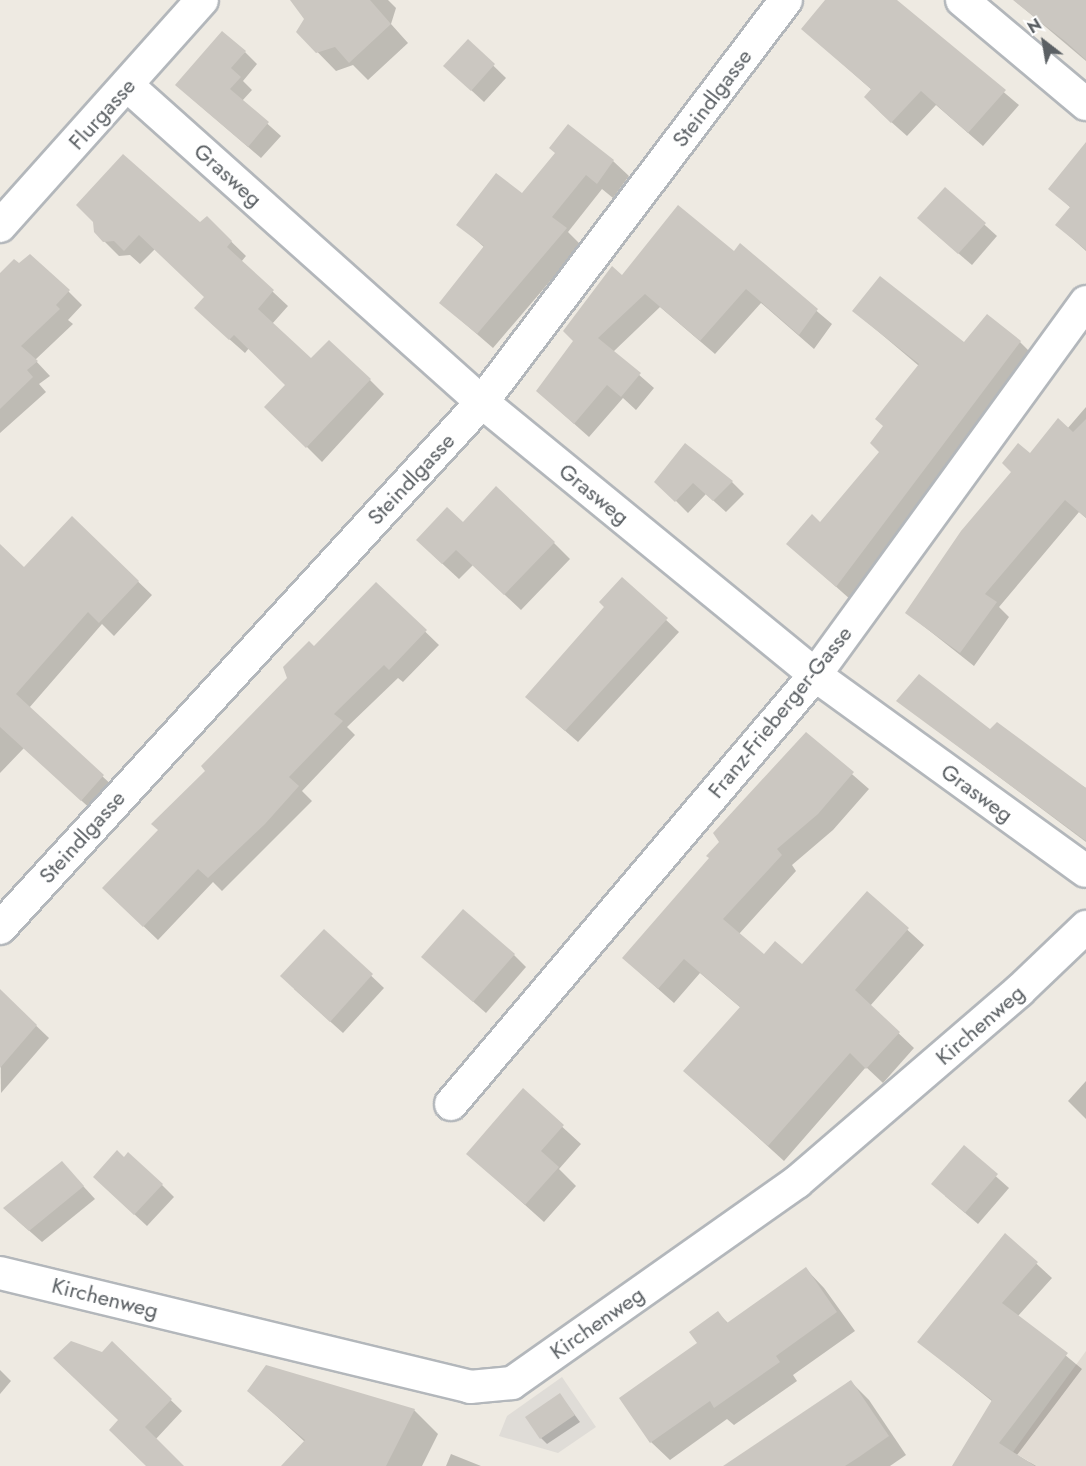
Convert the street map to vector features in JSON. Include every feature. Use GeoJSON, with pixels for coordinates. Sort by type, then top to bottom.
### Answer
{"type":"FeatureCollection","features":[{"type":"Feature","properties":{"kind":"street","name":"Flurgasse"},"geometry":{"type":"LineString","coordinates":[[0,226],[202,0]]}},
{"type":"Feature","properties":{"kind":"street","name":"Steindlgasse"},"geometry":{"type":"LineString","coordinates":[[0,928],[482,402],[786,0]]}},
{"type":"Feature","properties":{"kind":"street"},"geometry":{"type":"LineString","coordinates":[[962,0],[1086,104]]}},
{"type":"Feature","properties":{"kind":"street","name":"Grasweg"},"geometry":{"type":"LineString","coordinates":[[127,85],[482,402],[815,675],[1086,872]]}},
{"type":"Feature","properties":{"kind":"street","name":"Franz-Frieberger-Gasse"},"geometry":{"type":"LineString","coordinates":[[451,1104],[815,675],[1086,302]]}},
{"type":"Feature","properties":{"kind":"street","name":"Kirchenweg"},"geometry":{"type":"LineString","coordinates":[[0,1274],[470,1387],[512,1383],[797,1182],[1019,991],[1086,927]]}},
{"type":"Feature","properties":{"kind":"shaded area"},"geometry":{"type":"Polygon","coordinates":[[[1086,1351],[1086,1466],[1027,1466],[1030,1462],[1013,1452],[1086,1351]]]}},
{"type":"Feature","properties":{"kind":"shaded area"},"geometry":{"type":"Polygon","coordinates":[[[562,1377],[596,1427],[558,1453],[499,1436],[507,1416],[562,1377]]]}},
{"type":"Feature","properties":{"kind":"building"},"geometry":{"type":"Polygon","coordinates":[[[290,0],[370,0],[391,24],[349,63],[335,47],[316,53],[296,32],[304,19],[290,0]]]}},
{"type":"Feature","properties":{"kind":"building"},"geometry":{"type":"Polygon","coordinates":[[[825,0],[897,0],[1006,90],[968,133],[921,91],[891,123],[864,97],[871,89],[801,29],[825,0]]]}},
{"type":"Feature","properties":{"kind":"building"},"geometry":{"type":"Polygon","coordinates":[[[1013,0],[1086,0],[1086,60],[1066,42],[1013,0]]]}},
{"type":"Feature","properties":{"kind":"building"},"geometry":{"type":"Polygon","coordinates":[[[222,31],[246,51],[231,68],[241,77],[230,89],[269,122],[248,147],[175,85],[222,31]]]}},
{"type":"Feature","properties":{"kind":"building"},"geometry":{"type":"Polygon","coordinates":[[[468,39],[495,64],[471,91],[443,66],[468,39]]]}},
{"type":"Feature","properties":{"kind":"building"},"geometry":{"type":"Polygon","coordinates":[[[568,124],[614,160],[597,184],[586,175],[552,217],[567,228],[477,334],[439,303],[484,246],[456,225],[496,173],[522,193],[555,153],[549,148],[568,124]]]}},
{"type":"Feature","properties":{"kind":"building"},"geometry":{"type":"Polygon","coordinates":[[[1086,142],[1086,250],[1055,225],[1070,207],[1048,189],[1086,142]]]}},
{"type":"Feature","properties":{"kind":"building"},"geometry":{"type":"Polygon","coordinates":[[[123,154],[200,222],[207,216],[232,241],[227,247],[274,290],[258,309],[311,358],[329,340],[371,379],[306,448],[264,407],[285,385],[234,335],[229,340],[194,308],[204,297],[139,235],[124,251],[114,241],[103,242],[94,232],[93,222],[76,205],[123,154]]]}},
{"type":"Feature","properties":{"kind":"building"},"geometry":{"type":"Polygon","coordinates":[[[945,187],[986,223],[958,254],[917,218],[945,187]]]}},
{"type":"Feature","properties":{"kind":"building"},"geometry":{"type":"Polygon","coordinates":[[[678,205],[734,251],[740,243],[818,309],[799,335],[746,289],[700,341],[645,294],[598,338],[641,373],[621,397],[607,385],[574,424],[536,391],[573,341],[563,331],[612,266],[622,275],[678,205]]]}},
{"type":"Feature","properties":{"kind":"building"},"geometry":{"type":"Polygon","coordinates":[[[30,254],[70,290],[56,305],[60,309],[21,346],[38,361],[27,370],[33,377],[0,409],[0,273],[14,259],[19,263],[30,254]]]}},
{"type":"Feature","properties":{"kind":"building"},"geometry":{"type":"Polygon","coordinates":[[[880,276],[964,342],[987,314],[1021,341],[836,587],[786,544],[812,514],[820,522],[879,452],[870,443],[883,426],[875,419],[919,364],[852,311],[880,276]]]}},
{"type":"Feature","properties":{"kind":"building"},"geometry":{"type":"Polygon","coordinates":[[[1058,418],[1073,432],[1086,419],[1086,518],[1065,500],[985,594],[997,602],[960,653],[905,613],[961,531],[1011,472],[1002,463],[1018,443],[1030,453],[1058,418]]]}},
{"type":"Feature","properties":{"kind":"building"},"geometry":{"type":"Polygon","coordinates":[[[685,443],[733,481],[713,501],[693,483],[675,502],[654,482],[685,443]]]}},
{"type":"Feature","properties":{"kind":"building"},"geometry":{"type":"Polygon","coordinates":[[[496,486],[555,542],[504,595],[456,550],[442,564],[416,540],[447,507],[463,522],[496,486]]]}},
{"type":"Feature","properties":{"kind":"building"},"geometry":{"type":"Polygon","coordinates":[[[72,516],[139,581],[99,623],[88,612],[16,694],[104,775],[81,801],[0,727],[0,544],[24,567],[72,516]]]}},
{"type":"Feature","properties":{"kind":"building"},"geometry":{"type":"Polygon","coordinates":[[[622,577],[668,618],[565,731],[525,697],[604,607],[599,602],[622,577]]]}},
{"type":"Feature","properties":{"kind":"building"},"geometry":{"type":"Polygon","coordinates":[[[376,582],[427,630],[389,670],[384,665],[334,714],[343,721],[289,777],[299,786],[265,824],[208,878],[198,869],[143,927],[102,888],[158,830],[151,824],[205,771],[201,766],[287,678],[283,667],[309,641],[314,646],[376,582]]]}},
{"type":"Feature","properties":{"kind":"building"},"geometry":{"type":"Polygon","coordinates":[[[919,674],[990,729],[997,722],[1086,788],[1086,841],[896,701],[919,674]]]}},
{"type":"Feature","properties":{"kind":"building"},"geometry":{"type":"Polygon","coordinates":[[[806,732],[854,772],[818,814],[777,849],[782,855],[723,919],[764,954],[775,941],[802,964],[867,891],[909,928],[855,990],[900,1032],[866,1069],[850,1053],[768,1146],[683,1071],[740,1007],[684,959],[658,989],[622,958],[709,858],[706,856],[719,842],[713,833],[806,732]]]}},
{"type":"Feature","properties":{"kind":"building"},"geometry":{"type":"Polygon","coordinates":[[[463,909],[515,954],[473,1002],[421,957],[463,909]]]}},
{"type":"Feature","properties":{"kind":"building"},"geometry":{"type":"Polygon","coordinates":[[[324,929],[373,974],[330,1022],[280,976],[324,929]]]}},
{"type":"Feature","properties":{"kind":"building"},"geometry":{"type":"Polygon","coordinates":[[[0,989],[37,1025],[0,1068],[0,989]]]}},
{"type":"Feature","properties":{"kind":"building"},"geometry":{"type":"Polygon","coordinates":[[[523,1088],[564,1125],[541,1151],[559,1167],[525,1205],[466,1154],[523,1088]]]}},
{"type":"Feature","properties":{"kind":"building"},"geometry":{"type":"Polygon","coordinates":[[[964,1145],[998,1174],[965,1213],[931,1184],[964,1145]]]}},
{"type":"Feature","properties":{"kind":"building"},"geometry":{"type":"Polygon","coordinates":[[[117,1150],[124,1157],[128,1152],[163,1184],[134,1215],[93,1177],[117,1150]]]}},
{"type":"Feature","properties":{"kind":"building"},"geometry":{"type":"Polygon","coordinates":[[[62,1161],[84,1186],[29,1231],[3,1208],[62,1161]]]}},
{"type":"Feature","properties":{"kind":"building"},"geometry":{"type":"Polygon","coordinates":[[[1005,1233],[1038,1262],[1002,1303],[1068,1353],[999,1443],[1035,1466],[952,1466],[992,1400],[917,1342],[1005,1233]]]}},
{"type":"Feature","properties":{"kind":"building"},"geometry":{"type":"Polygon","coordinates":[[[806,1267],[837,1312],[776,1356],[780,1362],[714,1408],[710,1401],[650,1443],[619,1398],[697,1343],[689,1332],[718,1311],[727,1323],[806,1267]]]}},
{"type":"Feature","properties":{"kind":"building"},"geometry":{"type":"Polygon","coordinates":[[[71,1341],[102,1352],[112,1341],[172,1399],[145,1427],[184,1466],[146,1466],[109,1430],[118,1420],[53,1358],[71,1341]]]}},
{"type":"Feature","properties":{"kind":"building"},"geometry":{"type":"Polygon","coordinates":[[[266,1365],[415,1409],[386,1466],[281,1466],[305,1440],[247,1391],[266,1365]]]}},
{"type":"Feature","properties":{"kind":"building"},"geometry":{"type":"Polygon","coordinates":[[[851,1380],[889,1436],[859,1457],[845,1466],[723,1466],[851,1380]]]}},
{"type":"Feature","properties":{"kind":"building"},"geometry":{"type":"Polygon","coordinates":[[[560,1393],[575,1415],[540,1439],[525,1417],[560,1393]]]}}]}
